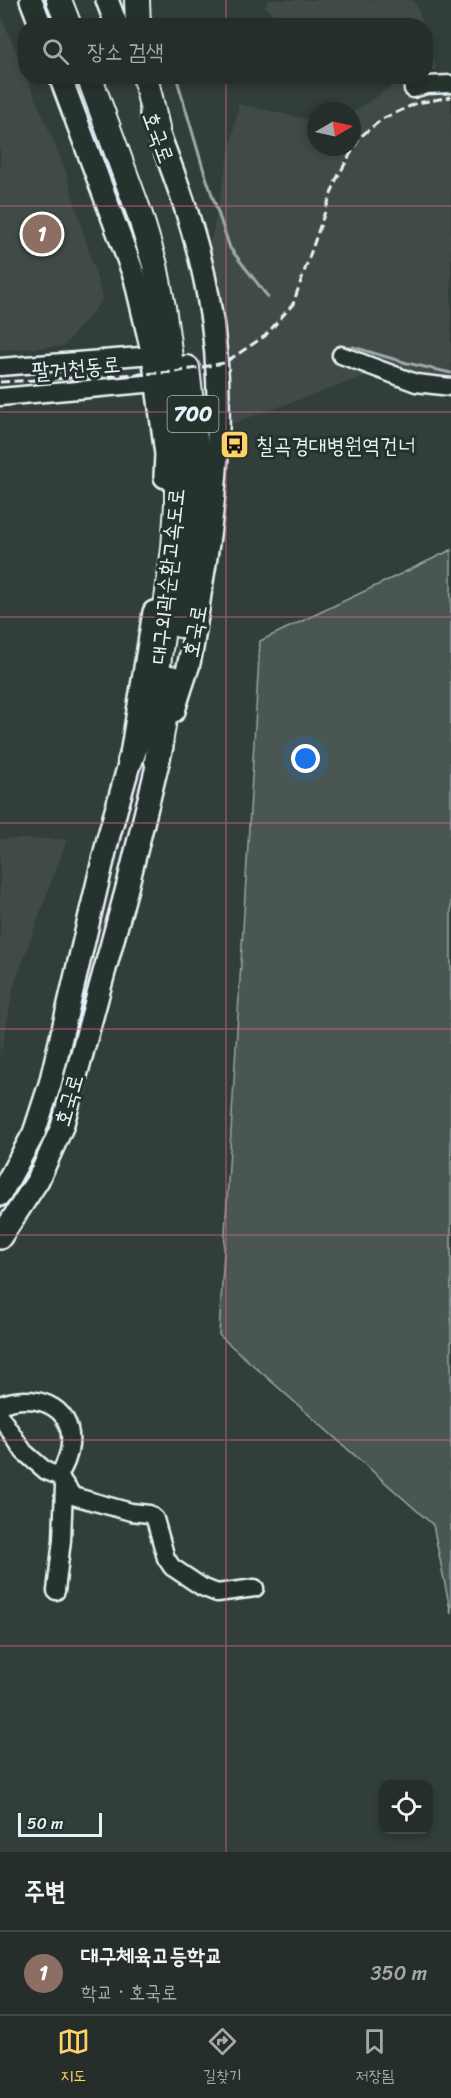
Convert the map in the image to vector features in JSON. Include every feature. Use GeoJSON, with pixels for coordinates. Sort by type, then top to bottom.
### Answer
{"type":"FeatureCollection","features":[{"type":"Feature","properties":{"kind":"highway"},"geometry":{"type":"LineString","coordinates":[[59,0],[66,18]]}},
{"type":"Feature","properties":{"kind":"highway"},"geometry":{"type":"LineString","coordinates":[[74,0],[80,18]]}},
{"type":"Feature","properties":{"kind":"highway"},"geometry":{"type":"LineString","coordinates":[[137,0],[138,18]]}},
{"type":"Feature","properties":{"kind":"highway","name":"대구외곽순환고속도로"},"geometry":{"type":"LineString","coordinates":[[92,84],[140,215],[154,265],[168,341],[177,433],[177,504],[174,549],[154,693],[130,761]]}},
{"type":"Feature","properties":{"kind":"highway","name":"대구외곽순환고속도로"},"geometry":{"type":"LineString","coordinates":[[106,84],[141,176],[163,252],[184,345],[192,397],[198,465],[194,538],[157,761]]}},
{"type":"Feature","properties":{"kind":"highway"},"geometry":{"type":"LineString","coordinates":[[147,84],[157,128]]}},
{"type":"Feature","properties":{"kind":"main road"},"geometry":{"type":"LineString","coordinates":[[31,0],[38,18]]}},
{"type":"Feature","properties":{"kind":"main road"},"geometry":{"type":"LineString","coordinates":[[107,0],[114,18]]}},
{"type":"Feature","properties":{"kind":"main road","name":"호국로"},"geometry":{"type":"LineString","coordinates":[[0,1195],[34,1133],[50,1084],[106,846],[130,761],[161,564],[165,513],[166,454],[153,354],[135,278],[63,84]]}},
{"type":"Feature","properties":{"kind":"main road","name":"호국로"},"geometry":{"type":"LineString","coordinates":[[0,1238],[38,1180],[62,1127],[127,888],[157,761],[188,665],[207,550],[217,460],[219,405],[218,372],[210,309],[190,220],[140,84]]}},
{"type":"Feature","properties":{"kind":"street"},"geometry":{"type":"LineString","coordinates":[[413,89],[426,85],[451,84]]}},
{"type":"Feature","properties":{"kind":"street","name":"팔거천동로"},"geometry":{"type":"LineString","coordinates":[[0,367],[153,354]]}},
{"type":"Feature","properties":{"kind":"street"},"geometry":{"type":"LineString","coordinates":[[341,355],[416,383],[451,387]]}},
{"type":"Feature","properties":{"kind":"street","name":"팔거천동로"},"geometry":{"type":"LineString","coordinates":[[0,397],[156,383]]}},
{"type":"Feature","properties":{"kind":"street"},"geometry":{"type":"LineString","coordinates":[[0,1404],[8,1401],[40,1400],[56,1408],[67,1423],[71,1443],[61,1481],[62,1540],[56,1591]]}},
{"type":"Feature","properties":{"kind":"street"},"geometry":{"type":"LineString","coordinates":[[0,1416],[24,1452],[61,1481],[73,1496],[130,1512],[149,1514],[155,1519],[166,1558],[172,1567],[202,1587],[217,1593],[255,1588]]}},
{"type":"Feature","properties":{"kind":"shaded area"},"geometry":{"type":"Polygon","coordinates":[[[268,0],[412,0],[417,6],[421,18],[277,18],[265,7],[268,0]]]}},
{"type":"Feature","properties":{"kind":"shaded area"},"geometry":{"type":"Polygon","coordinates":[[[0,13],[18,56],[18,84],[30,84],[65,169],[103,299],[64,346],[0,350],[0,13]]]}},
{"type":"Feature","properties":{"kind":"shaded area"},"geometry":{"type":"Polygon","coordinates":[[[433,56],[437,69],[433,70],[433,56]]]}},
{"type":"Feature","properties":{"kind":"shaded area"},"geometry":{"type":"Polygon","coordinates":[[[433,77],[451,77],[451,380],[380,371],[239,421],[219,431],[208,256],[239,104],[307,119],[307,156],[361,156],[361,107],[395,84],[433,84],[433,77]]]}},
{"type":"Feature","properties":{"kind":"shaded area"},"geometry":{"type":"Polygon","coordinates":[[[451,550],[451,1614],[433,1525],[219,1335],[260,641],[451,550]]]}},
{"type":"Feature","properties":{"kind":"shaded area"},"geometry":{"type":"Polygon","coordinates":[[[0,839],[67,839],[14,985],[0,1058],[0,839]]]}},
{"type":"Feature","properties":{"kind":"waterway"},"geometry":{"type":"LineString","coordinates":[[178,84],[230,248],[268,297]]}},
{"type":"Feature","properties":{"kind":"waterway"},"geometry":{"type":"LineString","coordinates":[[353,347],[451,373]]}},
{"type":"Feature","properties":{"kind":"railway"},"geometry":{"type":"LineString","coordinates":[[0,382],[175,372],[224,363],[265,336],[293,304],[336,180],[360,137],[382,119],[417,103],[451,97]]}},
{"type":"Feature","properties":{"kind":"place","name":"대구체육고등학교"},"geometry":{"type":"Point","coordinates":[42,234]}},
{"type":"Feature","properties":{"kind":"place","name":"칠곡경대병원역건너"},"geometry":{"type":"Point","coordinates":[235,445]}}]}
